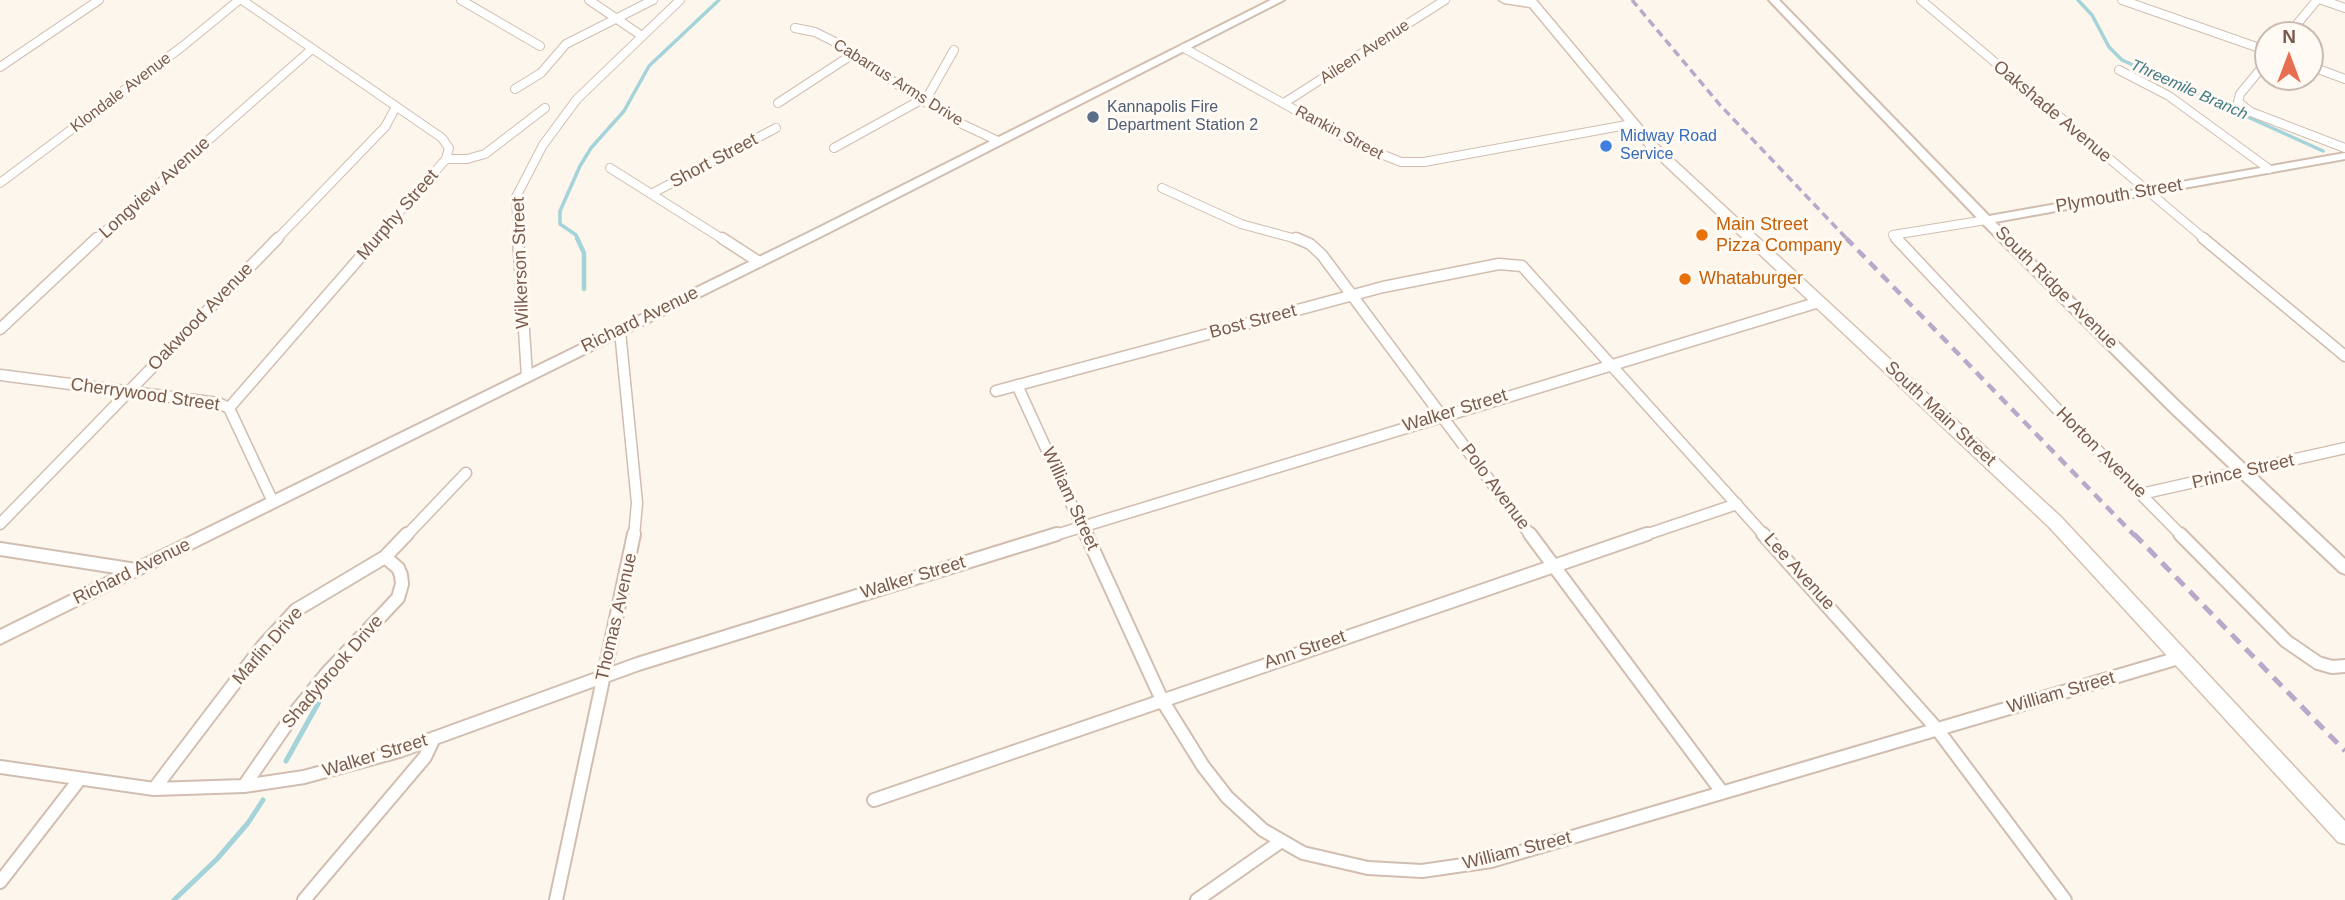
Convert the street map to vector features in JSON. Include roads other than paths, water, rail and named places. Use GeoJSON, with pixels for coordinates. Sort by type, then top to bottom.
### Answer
{"type":"FeatureCollection","features":[{"type":"Feature","properties":{"kind":"main road"},"geometry":{"type":"LineString","coordinates":[[1504,0],[1531,2]]}},
{"type":"Feature","properties":{"kind":"main road","name":"South Main Street"},"geometry":{"type":"LineString","coordinates":[[1531,2],[1632,124],[1694,188],[2055,523],[2345,835]]}},
{"type":"Feature","properties":{"kind":"street"},"geometry":{"type":"LineString","coordinates":[[0,67],[99,0]]}},
{"type":"Feature","properties":{"kind":"street","name":"Murphy Street"},"geometry":{"type":"LineString","coordinates":[[229,408],[446,159],[449,148],[442,138],[241,0]]}},
{"type":"Feature","properties":{"kind":"street","name":"Klondale Avenue"},"geometry":{"type":"LineString","coordinates":[[0,183],[241,0]]}},
{"type":"Feature","properties":{"kind":"street"},"geometry":{"type":"LineString","coordinates":[[461,0],[540,46]]}},
{"type":"Feature","properties":{"kind":"street"},"geometry":{"type":"LineString","coordinates":[[589,0],[642,36]]}},
{"type":"Feature","properties":{"kind":"street"},"geometry":{"type":"LineString","coordinates":[[515,89],[541,73],[566,44],[653,0]]}},
{"type":"Feature","properties":{"kind":"street","name":"Wilkerson Street"},"geometry":{"type":"LineString","coordinates":[[527,376],[516,197],[519,188],[543,145],[577,99],[680,0]]}},
{"type":"Feature","properties":{"kind":"street","name":"Richard Avenue"},"geometry":{"type":"LineString","coordinates":[[0,637],[759,262],[1279,0]]}},
{"type":"Feature","properties":{"kind":"street","name":"Aileen Avenue"},"geometry":{"type":"LineString","coordinates":[[1284,103],[1445,0]]}},
{"type":"Feature","properties":{"kind":"street","name":"South Ridge Avenue"},"geometry":{"type":"LineString","coordinates":[[1774,0],[1986,219],[2243,472],[2345,568]]}},
{"type":"Feature","properties":{"kind":"street","name":"Oakshade Avenue"},"geometry":{"type":"LineString","coordinates":[[1921,0],[2345,356]]}},
{"type":"Feature","properties":{"kind":"street"},"geometry":{"type":"LineString","coordinates":[[2122,0],[2254,46]]}},
{"type":"Feature","properties":{"kind":"street"},"geometry":{"type":"LineString","coordinates":[[2300,21],[2319,0],[2345,8]]}},
{"type":"Feature","properties":{"kind":"street","name":"Cabarrus Arms Drive"},"geometry":{"type":"LineString","coordinates":[[795,28],[815,32],[922,100],[999,141]]}},
{"type":"Feature","properties":{"kind":"street","name":"Rankin Street"},"geometry":{"type":"LineString","coordinates":[[1184,48],[1356,144],[1401,162],[1424,162],[1632,124]]}},
{"type":"Feature","properties":{"kind":"street","name":"Longview Avenue"},"geometry":{"type":"LineString","coordinates":[[0,329],[66,266],[312,49]]}},
{"type":"Feature","properties":{"kind":"street"},"geometry":{"type":"LineString","coordinates":[[834,148],[928,96],[954,50]]}},
{"type":"Feature","properties":{"kind":"street"},"geometry":{"type":"LineString","coordinates":[[778,103],[853,54]]}},
{"type":"Feature","properties":{"kind":"street"},"geometry":{"type":"LineString","coordinates":[[2119,70],[2169,96],[2269,170]]}},
{"type":"Feature","properties":{"kind":"street"},"geometry":{"type":"LineString","coordinates":[[2324,71],[2345,79]]}},
{"type":"Feature","properties":{"kind":"street"},"geometry":{"type":"LineString","coordinates":[[2254,77],[2240,94],[2238,102],[2251,112],[2345,148]]}},
{"type":"Feature","properties":{"kind":"street","name":"Oakwood Avenue"},"geometry":{"type":"LineString","coordinates":[[0,524],[365,149],[385,127],[396,107]]}},
{"type":"Feature","properties":{"kind":"street"},"geometry":{"type":"LineString","coordinates":[[446,159],[467,159],[485,154],[545,108]]}},
{"type":"Feature","properties":{"kind":"street","name":"Short Street"},"geometry":{"type":"LineString","coordinates":[[651,194],[776,128]]}},
{"type":"Feature","properties":{"kind":"street","name":"Plymouth Street"},"geometry":{"type":"LineString","coordinates":[[1892,235],[2345,156]]}},
{"type":"Feature","properties":{"kind":"street"},"geometry":{"type":"LineString","coordinates":[[610,168],[759,262]]}},
{"type":"Feature","properties":{"kind":"street","name":"Polo Avenue"},"geometry":{"type":"LineString","coordinates":[[1162,188],[1241,224],[1310,244],[1322,255],[1722,792]]}},
{"type":"Feature","properties":{"kind":"street","name":"Horton Avenue"},"geometry":{"type":"LineString","coordinates":[[1892,235],[2286,641],[2318,663],[2332,667],[2345,666]]}},
{"type":"Feature","properties":{"kind":"street","name":"Bost Street"},"geometry":{"type":"LineString","coordinates":[[996,391],[1352,295],[1512,263]]}},
{"type":"Feature","properties":{"kind":"street","name":"Lee Avenue"},"geometry":{"type":"LineString","coordinates":[[1512,263],[1531,273],[1937,729],[2065,900]]}},
{"type":"Feature","properties":{"kind":"street","name":"Walker Street"},"geometry":{"type":"LineString","coordinates":[[0,767],[154,789],[244,786],[304,777],[434,738],[603,677],[1082,526],[1819,302]]}},
{"type":"Feature","properties":{"kind":"street","name":"Thomas Avenue"},"geometry":{"type":"LineString","coordinates":[[556,900],[629,564],[637,503],[620,331]]}},
{"type":"Feature","properties":{"kind":"street","name":"Cherrywood Street"},"geometry":{"type":"LineString","coordinates":[[0,375],[218,403],[229,408],[274,502]]}},
{"type":"Feature","properties":{"kind":"street","name":"William Street"},"geometry":{"type":"LineString","coordinates":[[1017,385],[1162,700],[1203,766],[1227,797],[1280,842],[1326,860],[1368,868],[1436,870],[1491,861],[2182,657]]}},
{"type":"Feature","properties":{"kind":"street","name":"Prince Street"},"geometry":{"type":"LineString","coordinates":[[2141,494],[2345,448]]}},
{"type":"Feature","properties":{"kind":"street","name":"Marlin Drive"},"geometry":{"type":"LineString","coordinates":[[154,789],[262,647],[296,610],[386,557],[466,473]]}},
{"type":"Feature","properties":{"kind":"street","name":"Ann Street"},"geometry":{"type":"LineString","coordinates":[[874,800],[1737,504]]}},
{"type":"Feature","properties":{"kind":"street"},"geometry":{"type":"LineString","coordinates":[[0,549],[136,570]]}},
{"type":"Feature","properties":{"kind":"street","name":"Shadybrook Drive"},"geometry":{"type":"LineString","coordinates":[[244,786],[293,715],[398,598],[402,584],[401,575],[398,568],[386,557]]}},
{"type":"Feature","properties":{"kind":"street"},"geometry":{"type":"LineString","coordinates":[[304,900],[425,757],[434,738]]}},
{"type":"Feature","properties":{"kind":"street"},"geometry":{"type":"LineString","coordinates":[[0,882],[79,780]]}},
{"type":"Feature","properties":{"kind":"street"},"geometry":{"type":"LineString","coordinates":[[1197,900],[1280,842]]}},
{"type":"Feature","properties":{"kind":"waterway"},"geometry":{"type":"LineString","coordinates":[[578,240],[576,235],[560,224],[560,211],[580,166],[591,148],[624,111],[649,66],[719,0]]}},
{"type":"Feature","properties":{"kind":"waterway","name":"Threemile Branch"},"geometry":{"type":"LineString","coordinates":[[2078,0],[2092,15],[2109,47],[2122,60],[2323,151]]}},
{"type":"Feature","properties":{"kind":"waterway"},"geometry":{"type":"LineString","coordinates":[[577,238],[584,253],[584,289]]}},
{"type":"Feature","properties":{"kind":"waterway"},"geometry":{"type":"LineString","coordinates":[[286,761],[320,700]]}},
{"type":"Feature","properties":{"kind":"waterway"},"geometry":{"type":"LineString","coordinates":[[174,900],[217,859],[248,823],[263,800]]}},
{"type":"Feature","properties":{"kind":"railway"},"geometry":{"type":"LineString","coordinates":[[1632,0],[1720,105],[1848,240]]}},
{"type":"Feature","properties":{"kind":"railway"},"geometry":{"type":"LineString","coordinates":[[1846,238],[2135,536]]}},
{"type":"Feature","properties":{"kind":"railway"},"geometry":{"type":"LineString","coordinates":[[2134,534],[2345,751]]}},
{"type":"Feature","properties":{"kind":"place","name":"Kannapolis Fire Department Station 2"},"geometry":{"type":"Point","coordinates":[1093,117]}},
{"type":"Feature","properties":{"kind":"place","name":"Midway Road Service"},"geometry":{"type":"Point","coordinates":[1606,146]}},
{"type":"Feature","properties":{"kind":"place","name":"Main Street Pizza Company"},"geometry":{"type":"Point","coordinates":[1702,235]}},
{"type":"Feature","properties":{"kind":"place","name":"Whataburger"},"geometry":{"type":"Point","coordinates":[1685,279]}}]}
